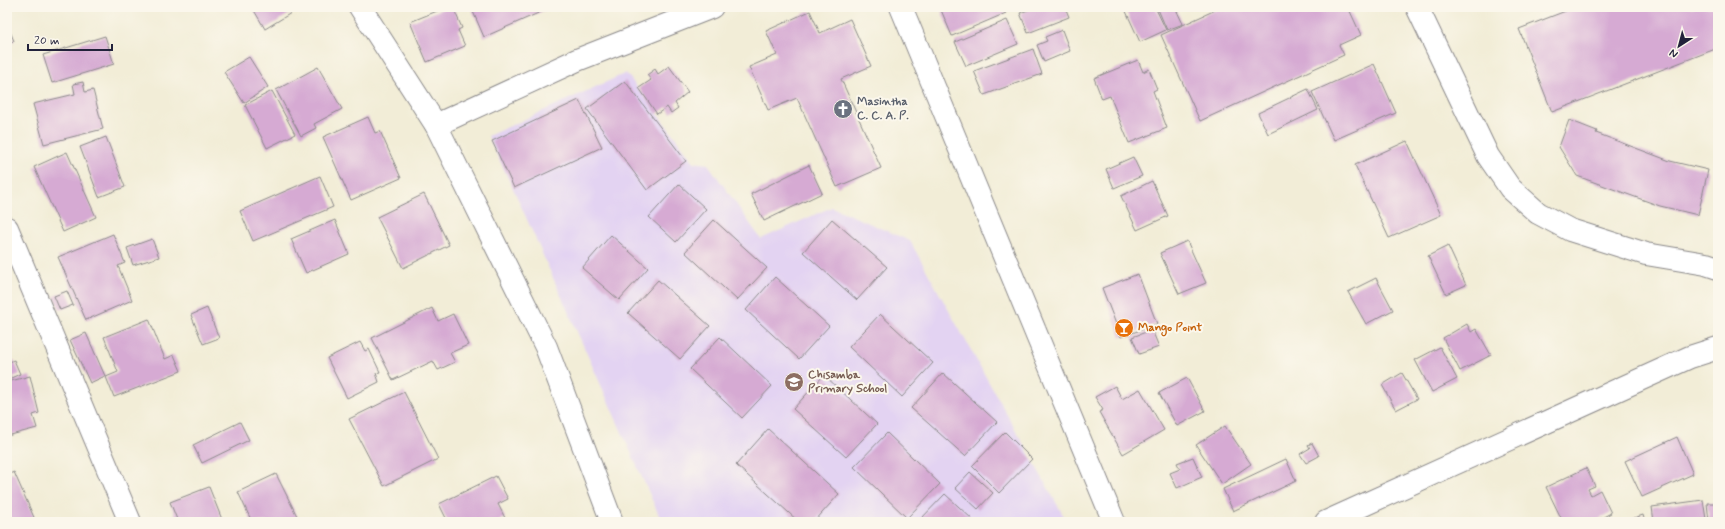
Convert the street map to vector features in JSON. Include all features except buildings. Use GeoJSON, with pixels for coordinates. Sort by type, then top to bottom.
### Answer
{"type":"FeatureCollection","features":[{"type":"Feature","properties":{"kind":"street"},"geometry":{"type":"LineString","coordinates":[[360,7],[436,125],[546,347],[612,522]]}},
{"type":"Feature","properties":{"kind":"street"},"geometry":{"type":"LineString","coordinates":[[436,125],[577,60],[712,7]]}},
{"type":"Feature","properties":{"kind":"street"},"geometry":{"type":"LineString","coordinates":[[901,7],[1114,522]]}},
{"type":"Feature","properties":{"kind":"street"},"geometry":{"type":"LineString","coordinates":[[1417,7],[1488,156],[1510,188],[1532,208],[1538,213],[1570,230],[1646,254],[1706,264],[1718,268]]}},
{"type":"Feature","properties":{"kind":"street"},"geometry":{"type":"LineString","coordinates":[[7,228],[130,522]]}},
{"type":"Feature","properties":{"kind":"street"},"geometry":{"type":"LineString","coordinates":[[1326,522],[1690,357],[1718,348]]}},
{"type":"Feature","properties":{"kind":"shaded area","name":"Chisamba Primary School"},"geometry":{"type":"Polygon","coordinates":[[[626,73],[694,162],[708,164],[761,239],[832,207],[910,241],[1067,522],[662,522],[517,197],[488,136],[626,73]]]}},
{"type":"Feature","properties":{"kind":"place","name":"Masintha C. C. A. P."},"geometry":{"type":"Point","coordinates":[843,109]}},
{"type":"Feature","properties":{"kind":"place","name":"Mango Point"},"geometry":{"type":"Point","coordinates":[1124,328]}},
{"type":"Feature","properties":{"kind":"place","name":"Chisamba Primary School"},"geometry":{"type":"Point","coordinates":[794,382]}}]}
